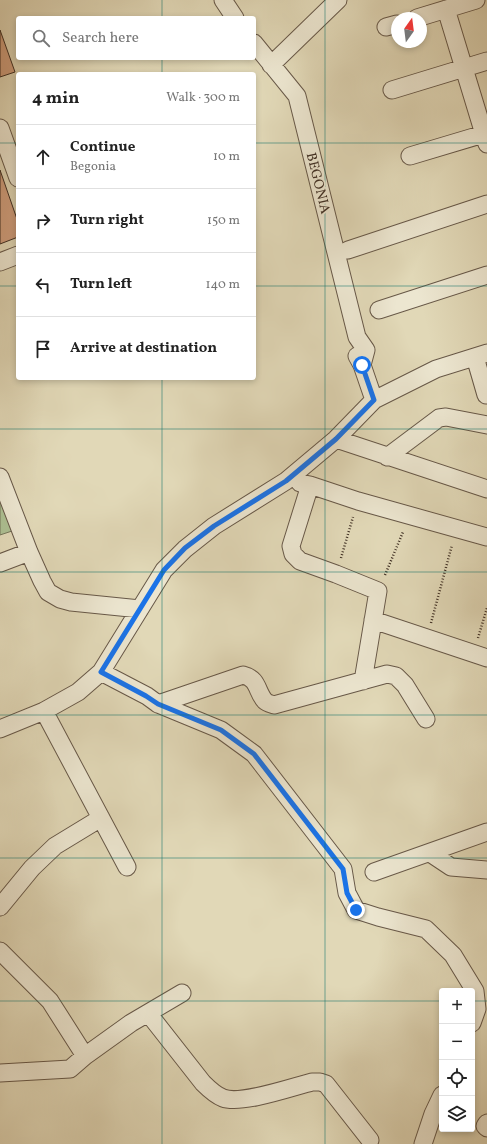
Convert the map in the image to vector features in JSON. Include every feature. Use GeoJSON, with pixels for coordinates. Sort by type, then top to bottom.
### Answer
{"type":"FeatureCollection","features":[{"type":"Feature","properties":{"kind":"street"},"geometry":{"type":"LineString","coordinates":[[271,65],[338,0]]}},
{"type":"Feature","properties":{"kind":"street"},"geometry":{"type":"LineString","coordinates":[[427,15],[476,0]]}},
{"type":"Feature","properties":{"kind":"street"},"geometry":{"type":"LineString","coordinates":[[410,156],[486,137],[446,9]]}},
{"type":"Feature","properties":{"kind":"street","name":"BEGONIA"},"geometry":{"type":"LineString","coordinates":[[256,46],[297,96],[374,400]]}},
{"type":"Feature","properties":{"kind":"street"},"geometry":{"type":"LineString","coordinates":[[392,90],[487,61]]}},
{"type":"Feature","properties":{"kind":"street"},"geometry":{"type":"LineString","coordinates":[[0,128],[16,172]]}},
{"type":"Feature","properties":{"kind":"street"},"geometry":{"type":"LineString","coordinates":[[348,250],[487,204]]}},
{"type":"Feature","properties":{"kind":"street"},"geometry":{"type":"LineString","coordinates":[[0,262],[16,256]]}},
{"type":"Feature","properties":{"kind":"street"},"geometry":{"type":"LineString","coordinates":[[379,310],[487,275]]}},
{"type":"Feature","properties":{"kind":"street"},"geometry":{"type":"LineString","coordinates":[[0,729],[44,711],[78,692],[101,672],[164,570],[185,548],[214,526],[286,481],[336,439],[374,400],[436,369],[481,355],[486,396]]}},
{"type":"Feature","properties":{"kind":"street"},"geometry":{"type":"LineString","coordinates":[[387,457],[439,418],[446,417],[487,425]]}},
{"type":"Feature","properties":{"kind":"street"},"geometry":{"type":"LineString","coordinates":[[336,439],[487,490]]}},
{"type":"Feature","properties":{"kind":"street"},"geometry":{"type":"LineString","coordinates":[[0,477],[29,552],[48,592],[60,599],[71,602],[140,609]]}},
{"type":"Feature","properties":{"kind":"street"},"geometry":{"type":"LineString","coordinates":[[286,481],[310,485],[358,501],[487,537]]}},
{"type":"Feature","properties":{"kind":"street"},"geometry":{"type":"LineString","coordinates":[[310,485],[291,546],[293,554],[300,561],[336,574],[378,592],[363,681]]}},
{"type":"Feature","properties":{"kind":"street"},"geometry":{"type":"LineString","coordinates":[[0,563],[29,552]]}},
{"type":"Feature","properties":{"kind":"street"},"geometry":{"type":"LineString","coordinates":[[373,620],[480,655]]}},
{"type":"Feature","properties":{"kind":"street"},"geometry":{"type":"LineString","coordinates":[[101,672],[158,704],[221,730],[254,754],[343,869],[347,893],[356,910],[426,929],[453,955],[474,988]]}},
{"type":"Feature","properties":{"kind":"street"},"geometry":{"type":"LineString","coordinates":[[158,704],[243,675],[249,676],[254,681],[266,702],[274,705],[387,674],[396,676],[405,686],[426,719]]}},
{"type":"Feature","properties":{"kind":"street"},"geometry":{"type":"LineString","coordinates":[[44,711],[127,867]]}},
{"type":"Feature","properties":{"kind":"street"},"geometry":{"type":"LineString","coordinates":[[0,907],[32,868],[55,846],[102,818]]}},
{"type":"Feature","properties":{"kind":"street"},"geometry":{"type":"LineString","coordinates":[[374,872],[487,832]]}},
{"type":"Feature","properties":{"kind":"street"},"geometry":{"type":"LineString","coordinates":[[430,853],[451,867],[487,870]]}},
{"type":"Feature","properties":{"kind":"street"},"geometry":{"type":"LineString","coordinates":[[0,951],[50,1001],[85,1056]]}},
{"type":"Feature","properties":{"kind":"street"},"geometry":{"type":"LineString","coordinates":[[475,989],[477,1009],[475,1015]]}},
{"type":"Feature","properties":{"kind":"street"},"geometry":{"type":"LineString","coordinates":[[0,1074],[70,1069],[85,1056],[131,1023],[182,993]]}},
{"type":"Feature","properties":{"kind":"street"},"geometry":{"type":"LineString","coordinates":[[148,1013],[203,1083],[213,1092],[224,1098],[246,1100],[312,1082],[320,1082],[326,1084],[370,1140]]}},
{"type":"Feature","properties":{"kind":"street"},"geometry":{"type":"LineString","coordinates":[[423,1144],[433,1114],[442,1096]]}},
{"type":"Feature","properties":{"kind":"path"},"geometry":{"type":"LineString","coordinates":[[336,574],[358,501]]}},
{"type":"Feature","properties":{"kind":"path"},"geometry":{"type":"LineString","coordinates":[[378,592],[411,515]]}},
{"type":"Feature","properties":{"kind":"path"},"geometry":{"type":"LineString","coordinates":[[426,637],[456,529]]}},
{"type":"Feature","properties":{"kind":"path"},"geometry":{"type":"LineString","coordinates":[[480,655],[487,608]]}},
{"type":"Feature","properties":{"kind":"green space"},"geometry":{"type":"Polygon","coordinates":[[[0,499],[12,531],[0,535],[0,499]]]}},
{"type":"Feature","properties":{"kind":"building"},"geometry":{"type":"Polygon","coordinates":[[[0,30],[15,72],[0,77],[0,30]]]}},
{"type":"Feature","properties":{"kind":"building"},"geometry":{"type":"Polygon","coordinates":[[[0,170],[16,216],[16,238],[0,244],[0,170]]]}},
{"type":"Feature","properties":{"kind":"route"},"geometry":{"type":"LineString","coordinates":[[356,910],[347,893],[343,869],[254,754],[221,730],[158,704],[101,672],[164,570],[185,548],[214,526],[286,481],[336,439],[374,400],[362,365]]}}]}
